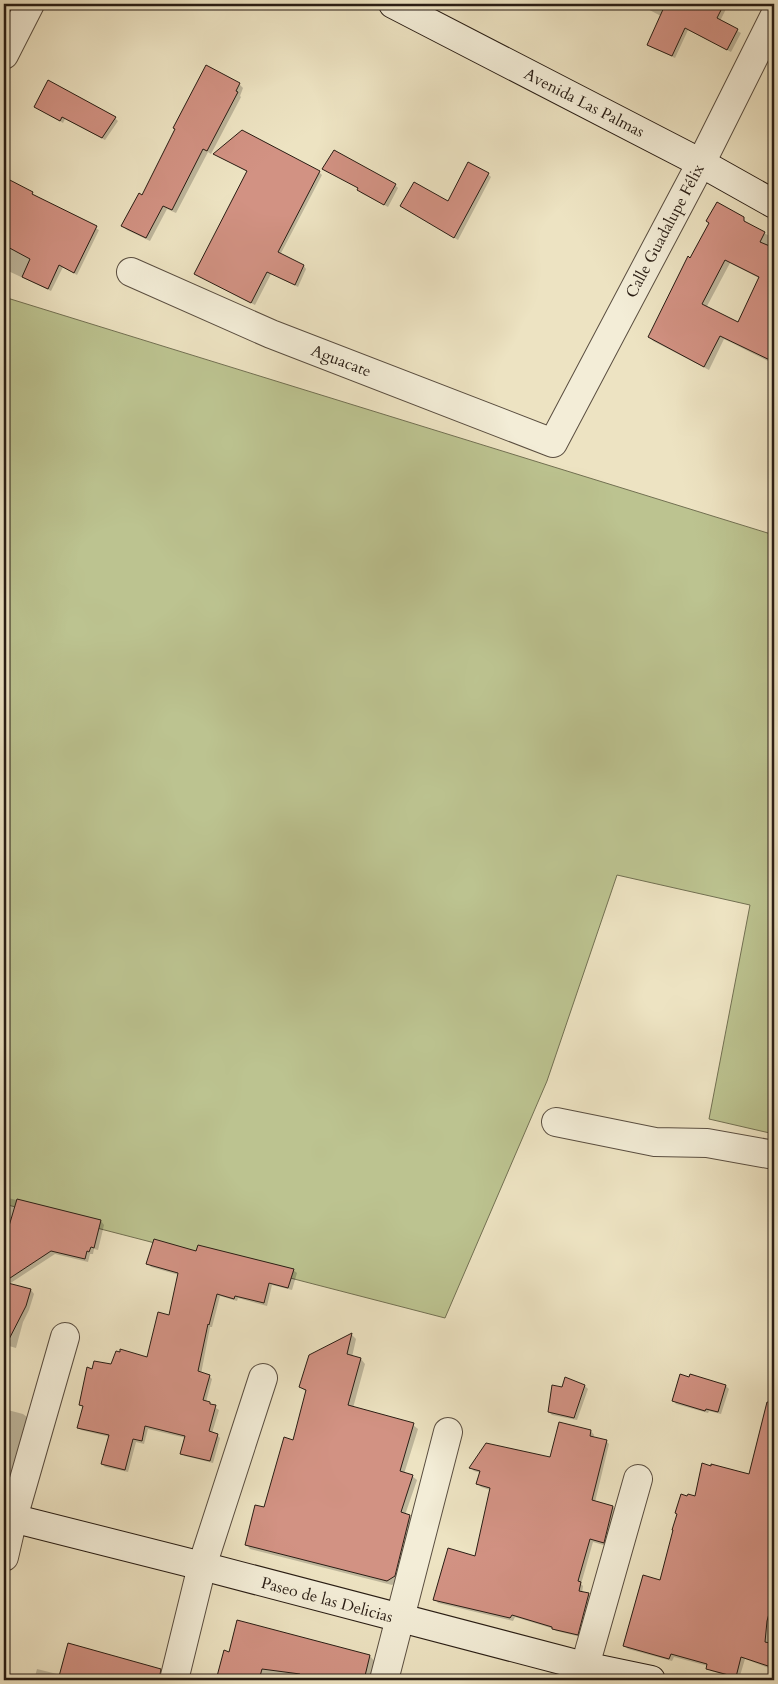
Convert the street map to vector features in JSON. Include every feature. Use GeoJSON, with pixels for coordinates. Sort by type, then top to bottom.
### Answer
{"type":"FeatureCollection","features":[{"type":"Feature","properties":{"kind":"street"},"geometry":{"type":"LineString","coordinates":[[4,55],[30,4]]}},
{"type":"Feature","properties":{"kind":"street","name":"Avenida Las Palmas"},"geometry":{"type":"LineString","coordinates":[[393,4],[701,162],[774,204]]}},
{"type":"Feature","properties":{"kind":"street","name":"Calle Guadalupe Félix"},"geometry":{"type":"LineString","coordinates":[[553,443],[701,162],[774,18]]}},
{"type":"Feature","properties":{"kind":"street","name":"Aguacate"},"geometry":{"type":"LineString","coordinates":[[131,272],[271,334],[553,443]]}},
{"type":"Feature","properties":{"kind":"street"},"geometry":{"type":"LineString","coordinates":[[556,1122],[655,1142],[707,1143],[774,1155]]}},
{"type":"Feature","properties":{"kind":"street"},"geometry":{"type":"LineString","coordinates":[[4,1557],[8,1517],[65,1337]]}},
{"type":"Feature","properties":{"kind":"street"},"geometry":{"type":"LineString","coordinates":[[174,1680],[202,1566],[263,1378]]}},
{"type":"Feature","properties":{"kind":"street"},"geometry":{"type":"LineString","coordinates":[[384,1680],[448,1432]]}},
{"type":"Feature","properties":{"kind":"street"},"geometry":{"type":"LineString","coordinates":[[582,1673],[638,1478]]}},
{"type":"Feature","properties":{"kind":"street","name":"Paseo de las Delicias"},"geometry":{"type":"LineString","coordinates":[[8,1517],[202,1566],[399,1619],[582,1673],[651,1680]]}},
{"type":"Feature","properties":{"kind":"green space"},"geometry":{"type":"Polygon","coordinates":[[[4,297],[774,535],[774,1134],[709,1119],[750,905],[617,875],[547,1081],[445,1318],[4,1204],[4,297]]]}},
{"type":"Feature","properties":{"kind":"building"},"geometry":{"type":"Polygon","coordinates":[[[676,4],[724,4],[717,18],[738,29],[727,50],[685,28],[672,56],[647,45],[665,5],[675,9],[676,4]]]}},
{"type":"Feature","properties":{"kind":"building"},"geometry":{"type":"Polygon","coordinates":[[[206,65],[240,83],[236,91],[238,92],[207,151],[203,149],[172,210],[163,206],[146,238],[121,226],[139,193],[142,195],[175,129],[173,128],[206,65]]]}},
{"type":"Feature","properties":{"kind":"building"},"geometry":{"type":"Polygon","coordinates":[[[48,80],[116,117],[102,138],[62,117],[60,121],[34,107],[48,80]]]}},
{"type":"Feature","properties":{"kind":"building"},"geometry":{"type":"Polygon","coordinates":[[[242,130],[320,171],[278,252],[304,265],[295,285],[267,272],[251,303],[194,274],[247,171],[213,154],[242,130]]]}},
{"type":"Feature","properties":{"kind":"building"},"geometry":{"type":"Polygon","coordinates":[[[334,150],[396,184],[384,205],[357,190],[358,188],[322,169],[334,150]]]}},
{"type":"Feature","properties":{"kind":"building"},"geometry":{"type":"Polygon","coordinates":[[[468,162],[489,173],[454,238],[400,206],[414,182],[448,201],[468,162]]]}},
{"type":"Feature","properties":{"kind":"building"},"geometry":{"type":"Polygon","coordinates":[[[4,177],[33,192],[32,194],[97,226],[74,273],[59,265],[48,289],[22,277],[30,259],[4,245],[4,177]]]}},
{"type":"Feature","properties":{"kind":"building"},"geometry":{"type":"Polygon","coordinates":[[[717,202],[744,217],[744,221],[765,232],[760,242],[772,247],[774,243],[774,362],[720,336],[704,367],[648,337],[688,256],[690,258],[709,223],[706,221],[717,202]],[[725,260],[702,304],[738,322],[759,277],[725,260]]]}},
{"type":"Feature","properties":{"kind":"building"},"geometry":{"type":"Polygon","coordinates":[[[17,1199],[101,1220],[94,1248],[91,1247],[89,1252],[87,1251],[85,1259],[51,1251],[4,1282],[4,1227],[9,1226],[17,1199]]]}},
{"type":"Feature","properties":{"kind":"building"},"geometry":{"type":"Polygon","coordinates":[[[154,1239],[196,1251],[198,1245],[294,1269],[288,1288],[269,1283],[264,1303],[235,1296],[234,1299],[217,1294],[208,1324],[198,1371],[210,1375],[203,1400],[216,1405],[209,1431],[218,1434],[210,1461],[180,1454],[185,1436],[145,1426],[142,1441],[133,1439],[125,1470],[101,1464],[109,1435],[77,1428],[83,1406],[79,1405],[87,1367],[92,1369],[94,1361],[111,1364],[116,1351],[120,1352],[120,1349],[147,1357],[158,1312],[169,1315],[178,1273],[146,1264],[154,1239]]]}},
{"type":"Feature","properties":{"kind":"building"},"geometry":{"type":"Polygon","coordinates":[[[4,1282],[31,1289],[26,1306],[4,1349],[4,1282]]]}},
{"type":"Feature","properties":{"kind":"building"},"geometry":{"type":"Polygon","coordinates":[[[352,1333],[347,1354],[361,1358],[348,1405],[414,1423],[400,1471],[413,1475],[401,1512],[410,1515],[395,1576],[387,1581],[245,1545],[255,1505],[264,1507],[284,1437],[293,1440],[306,1390],[299,1387],[309,1355],[352,1333]]]}},
{"type":"Feature","properties":{"kind":"building"},"geometry":{"type":"Polygon","coordinates":[[[680,1374],[689,1377],[690,1374],[726,1385],[718,1412],[706,1409],[705,1411],[672,1401],[680,1374]]]}},
{"type":"Feature","properties":{"kind":"building"},"geometry":{"type":"Polygon","coordinates":[[[565,1377],[585,1385],[574,1418],[548,1412],[552,1385],[562,1387],[565,1377]]]}},
{"type":"Feature","properties":{"kind":"building"},"geometry":{"type":"Polygon","coordinates":[[[767,1402],[774,1403],[774,1595],[767,1621],[765,1642],[774,1644],[774,1668],[741,1657],[736,1677],[706,1669],[707,1664],[671,1654],[669,1659],[623,1646],[643,1575],[660,1580],[681,1494],[695,1496],[702,1463],[749,1474],[767,1402]]]}},
{"type":"Feature","properties":{"kind":"building"},"geometry":{"type":"Polygon","coordinates":[[[559,1422],[591,1430],[590,1436],[607,1440],[592,1500],[613,1506],[604,1543],[590,1539],[578,1581],[581,1582],[579,1591],[589,1593],[578,1635],[552,1629],[552,1627],[512,1615],[510,1618],[433,1600],[448,1548],[475,1556],[490,1488],[476,1484],[480,1471],[469,1468],[486,1443],[550,1457],[559,1422]]]}},
{"type":"Feature","properties":{"kind":"building"},"geometry":{"type":"Polygon","coordinates":[[[237,1620],[370,1655],[364,1680],[298,1680],[300,1674],[262,1669],[259,1680],[216,1680],[224,1650],[229,1652],[237,1620]]]}},
{"type":"Feature","properties":{"kind":"building"},"geometry":{"type":"Polygon","coordinates":[[[68,1643],[161,1669],[159,1680],[58,1680],[68,1643]]]}}]}
